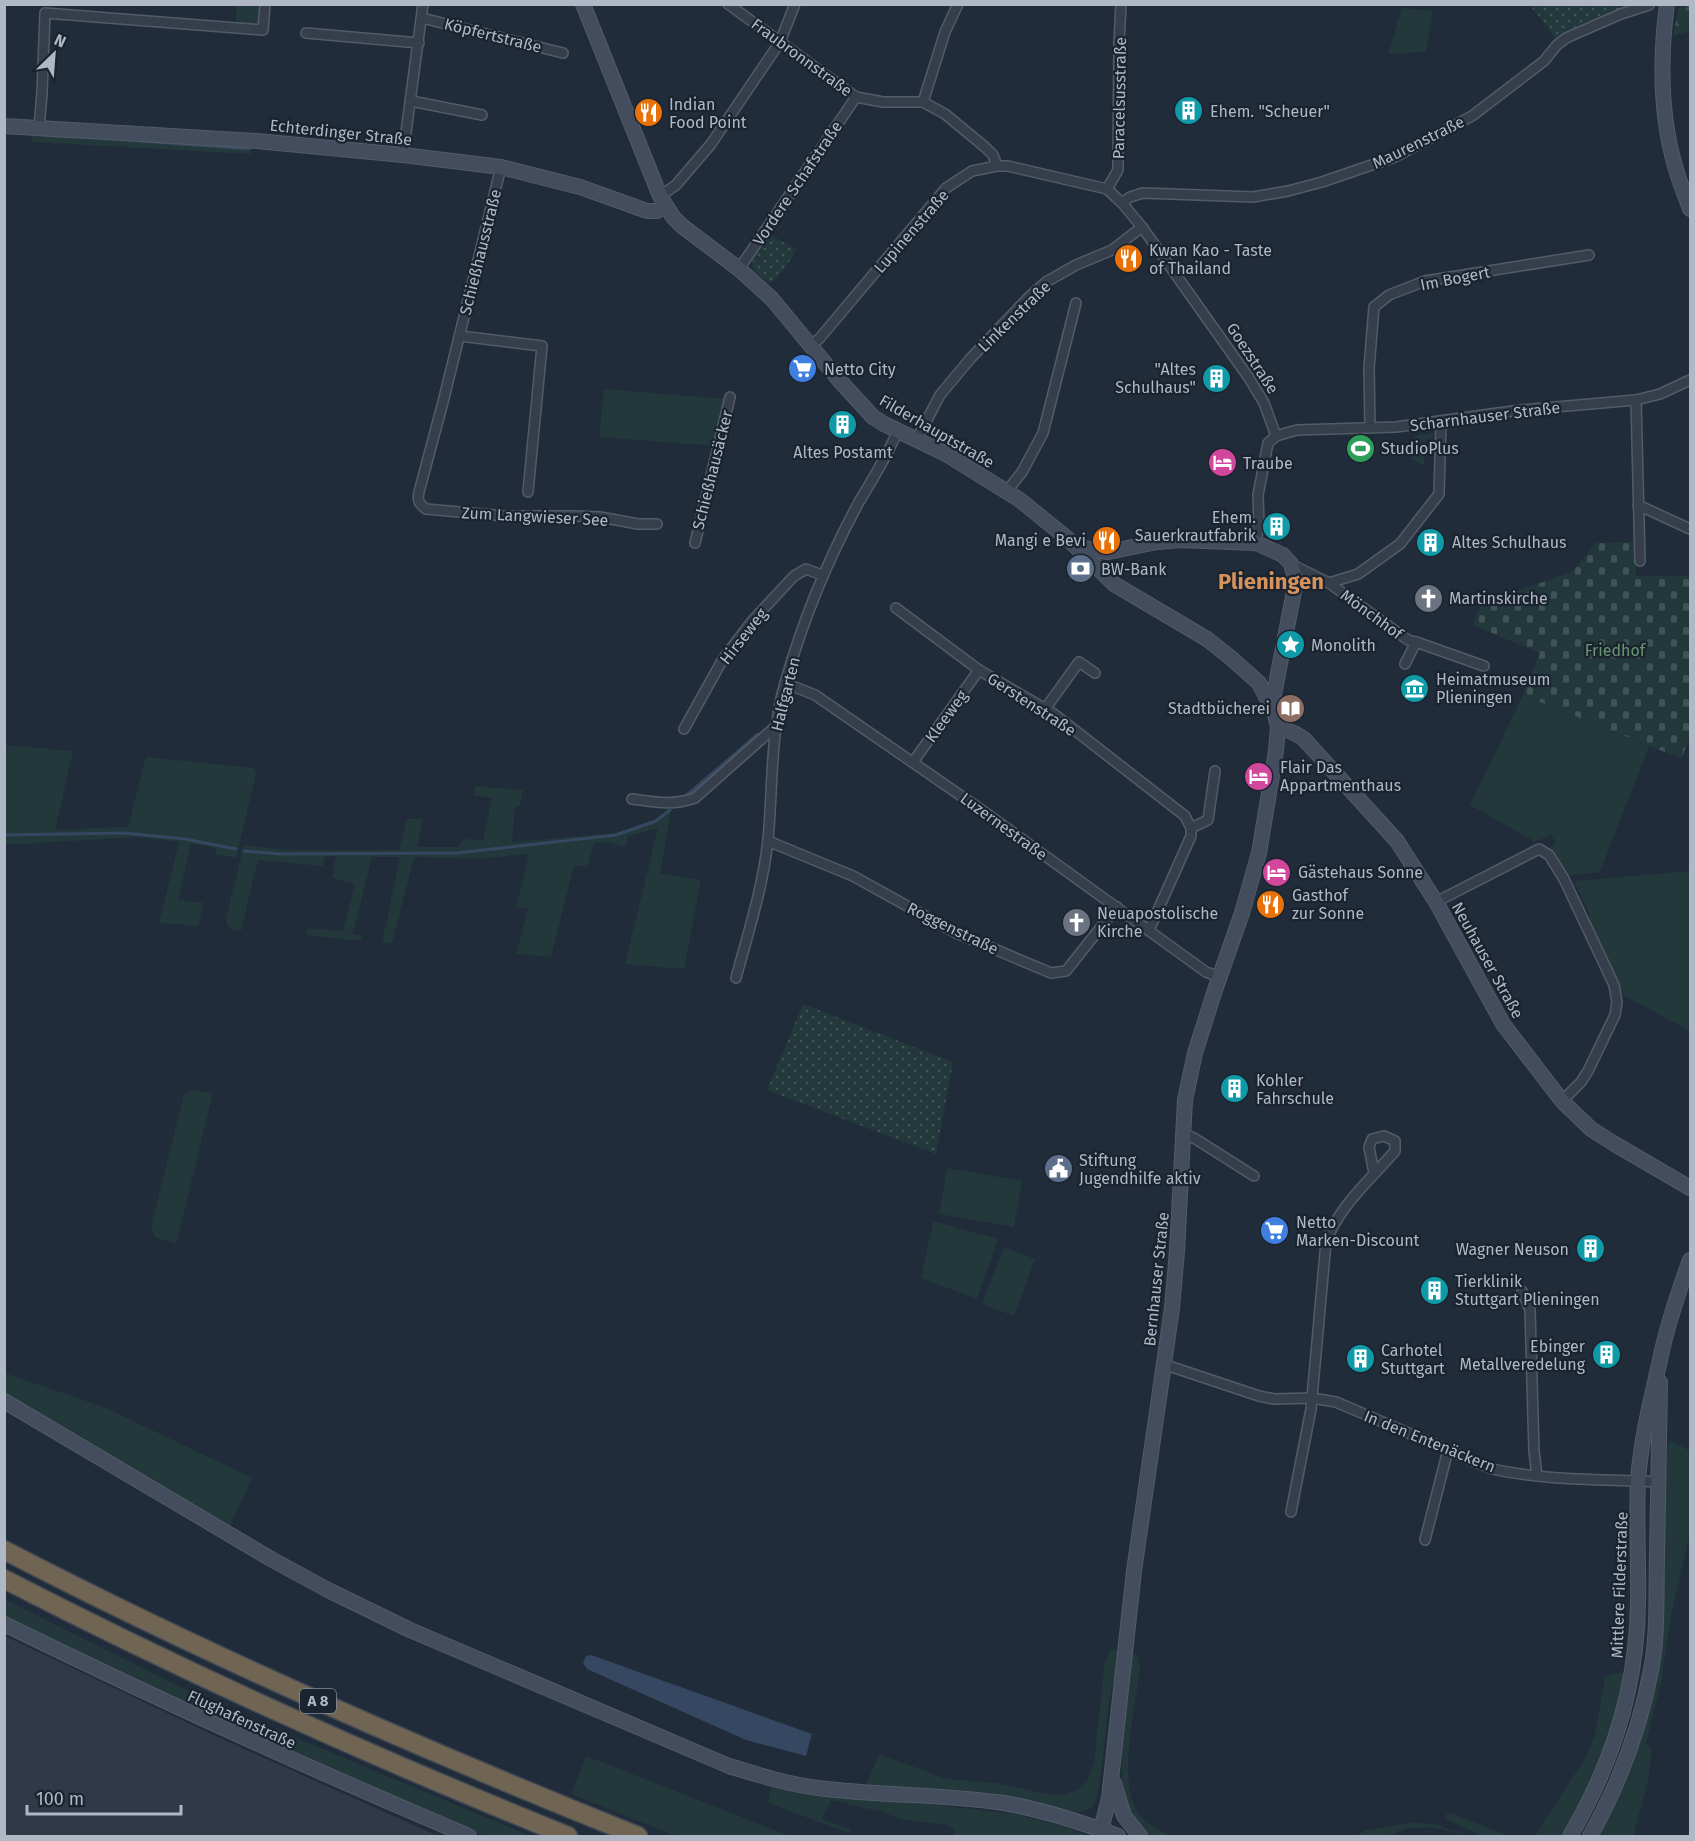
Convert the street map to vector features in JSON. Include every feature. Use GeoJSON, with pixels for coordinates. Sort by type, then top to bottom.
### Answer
{"type":"FeatureCollection","features":[{"type":"Feature","properties":{"kind":"highway","name":"A 8"},"geometry":{"type":"LineString","coordinates":[[4,1550],[186,1640],[378,1728],[638,1836]]}},
{"type":"Feature","properties":{"kind":"highway","name":"A 8"},"geometry":{"type":"LineString","coordinates":[[4,1579],[225,1687],[442,1784],[568,1836]]}},
{"type":"Feature","properties":{"kind":"main road","name":"Filderhauptstraße"},"geometry":{"type":"LineString","coordinates":[[583,4],[663,201],[682,226],[739,269],[772,299],[862,406],[884,424],[917,439],[1007,491],[1043,518],[1122,589],[1207,639],[1259,683],[1272,705]]}},
{"type":"Feature","properties":{"kind":"main road"},"geometry":{"type":"LineString","coordinates":[[1667,4],[1662,59],[1663,95],[1674,165],[1690,210]]}},
{"type":"Feature","properties":{"kind":"main road","name":"Echterdinger Straße"},"geometry":{"type":"LineString","coordinates":[[4,126],[257,141],[403,155],[501,168],[572,184],[647,211],[657,212],[663,201]]}},
{"type":"Feature","properties":{"kind":"main road"},"geometry":{"type":"LineString","coordinates":[[1077,547],[1108,552],[1157,542],[1181,540],[1256,543],[1278,551],[1291,564],[1296,581],[1272,705]]}},
{"type":"Feature","properties":{"kind":"main road"},"geometry":{"type":"LineString","coordinates":[[1103,574],[1108,552]]}},
{"type":"Feature","properties":{"kind":"main road"},"geometry":{"type":"LineString","coordinates":[[1259,683],[1276,680]]}},
{"type":"Feature","properties":{"kind":"main road","name":"Bernhauser Straße"},"geometry":{"type":"LineString","coordinates":[[1101,1830],[1108,1806],[1134,1571],[1171,1319],[1178,1251],[1185,1100],[1190,1072],[1242,913],[1259,853],[1276,751],[1278,726],[1272,705]]}},
{"type":"Feature","properties":{"kind":"main road","name":"Neuhauser Straße"},"geometry":{"type":"LineString","coordinates":[[1278,726],[1304,740],[1397,842],[1436,902],[1503,1024],[1562,1101],[1592,1129],[1690,1188]]}},
{"type":"Feature","properties":{"kind":"main road","name":"Mittlere Filderstraße"},"geometry":{"type":"LineString","coordinates":[[1570,1836],[1592,1797],[1610,1756],[1632,1675],[1638,1605],[1638,1481],[1648,1404],[1668,1322],[1690,1260]]}},
{"type":"Feature","properties":{"kind":"main road","name":"Mittlere Filderstraße"},"geometry":{"type":"LineString","coordinates":[[1590,1836],[1606,1806],[1629,1750],[1641,1713],[1652,1664],[1656,1613],[1660,1360]]}},
{"type":"Feature","properties":{"kind":"main road"},"geometry":{"type":"LineString","coordinates":[[4,1401],[271,1560],[338,1595],[410,1630],[729,1766],[772,1779],[817,1788],[1004,1803],[1049,1813],[1118,1836]]}},
{"type":"Feature","properties":{"kind":"main road","name":"Flughafenstraße"},"geometry":{"type":"LineString","coordinates":[[4,1624],[260,1746],[469,1836]]}},
{"type":"Feature","properties":{"kind":"main road"},"geometry":{"type":"LineString","coordinates":[[1112,1775],[1124,1816],[1140,1836]]}},
{"type":"Feature","properties":{"kind":"street"},"geometry":{"type":"LineString","coordinates":[[39,128],[45,13],[263,30],[266,4]]}},
{"type":"Feature","properties":{"kind":"street","name":"Köpfertstraße"},"geometry":{"type":"LineString","coordinates":[[403,155],[423,4]]}},
{"type":"Feature","properties":{"kind":"street","name":"Fraubronnstraße"},"geometry":{"type":"LineString","coordinates":[[728,4],[856,97],[883,102],[923,102]]}},
{"type":"Feature","properties":{"kind":"street"},"geometry":{"type":"LineString","coordinates":[[663,201],[699,159],[780,42],[795,4]]}},
{"type":"Feature","properties":{"kind":"street"},"geometry":{"type":"LineString","coordinates":[[958,4],[945,32],[923,102],[945,114],[986,147],[993,155],[996,166]]}},
{"type":"Feature","properties":{"kind":"street","name":"Paracelsusstraße"},"geometry":{"type":"LineString","coordinates":[[1107,189],[1118,170],[1121,4]]}},
{"type":"Feature","properties":{"kind":"street","name":"Maurenstraße"},"geometry":{"type":"LineString","coordinates":[[1122,203],[1130,197],[1143,193],[1253,196],[1288,191],[1395,157],[1472,116],[1544,61],[1566,38],[1621,14],[1649,5]]}},
{"type":"Feature","properties":{"kind":"street","name":"Köpfertstraße"},"geometry":{"type":"LineString","coordinates":[[422,18],[563,52]]}},
{"type":"Feature","properties":{"kind":"street"},"geometry":{"type":"LineString","coordinates":[[306,33],[419,44]]}},
{"type":"Feature","properties":{"kind":"street","name":"Vordere Schafstraße"},"geometry":{"type":"LineString","coordinates":[[739,269],[856,97]]}},
{"type":"Feature","properties":{"kind":"street"},"geometry":{"type":"LineString","coordinates":[[411,101],[482,115]]}},
{"type":"Feature","properties":{"kind":"street","name":"Lupinenstraße"},"geometry":{"type":"LineString","coordinates":[[810,345],[819,339],[946,188],[972,171],[1008,166],[1107,189]]}},
{"type":"Feature","properties":{"kind":"street","name":"Schießhausstraße"},"geometry":{"type":"LineString","coordinates":[[418,498],[501,168]]}},
{"type":"Feature","properties":{"kind":"street","name":"Goezstraße"},"geometry":{"type":"LineString","coordinates":[[1107,189],[1142,227],[1249,378],[1264,403],[1276,436]]}},
{"type":"Feature","properties":{"kind":"street","name":"Linkenstraße"},"geometry":{"type":"LineString","coordinates":[[917,439],[940,395],[970,359],[1028,298],[1046,282],[1076,265],[1112,250],[1142,227]]}},
{"type":"Feature","properties":{"kind":"street","name":"Im Bogert"},"geometry":{"type":"LineString","coordinates":[[1370,428],[1369,368],[1374,307],[1389,295],[1425,281],[1589,255]]}},
{"type":"Feature","properties":{"kind":"street"},"geometry":{"type":"LineString","coordinates":[[1007,491],[1027,464],[1043,433],[1076,303]]}},
{"type":"Feature","properties":{"kind":"street","name":"Schießhausstraße"},"geometry":{"type":"LineString","coordinates":[[460,336],[542,346],[528,492]]}},
{"type":"Feature","properties":{"kind":"street","name":"Scharnhauser Straße"},"geometry":{"type":"LineString","coordinates":[[1276,436],[1297,430],[1370,428],[1520,410],[1636,400],[1660,394],[1690,380]]}},
{"type":"Feature","properties":{"kind":"street","name":"Schießhausäcker"},"geometry":{"type":"LineString","coordinates":[[694,543],[730,397]]}},
{"type":"Feature","properties":{"kind":"street"},"geometry":{"type":"LineString","coordinates":[[1636,400],[1640,561]]}},
{"type":"Feature","properties":{"kind":"street"},"geometry":{"type":"LineString","coordinates":[[1291,564],[1329,583],[1358,574],[1400,544],[1439,494],[1441,421]]}},
{"type":"Feature","properties":{"kind":"street","name":"Halfgarten"},"geometry":{"type":"LineString","coordinates":[[736,978],[756,905],[768,842],[774,728],[785,682],[822,575],[860,501],[885,460],[898,430]]}},
{"type":"Feature","properties":{"kind":"street"},"geometry":{"type":"LineString","coordinates":[[1256,543],[1261,469],[1268,443],[1276,436]]}},
{"type":"Feature","properties":{"kind":"street","name":"Zum Langwieser See"},"geometry":{"type":"LineString","coordinates":[[418,498],[420,505],[426,509],[505,516],[600,517],[638,524],[657,524]]}},
{"type":"Feature","properties":{"kind":"street"},"geometry":{"type":"LineString","coordinates":[[1638,505],[1690,529]]}},
{"type":"Feature","properties":{"kind":"street","name":"Hirseweg"},"geometry":{"type":"LineString","coordinates":[[684,729],[723,659],[753,620],[794,576],[806,569],[822,575]]}},
{"type":"Feature","properties":{"kind":"street"},"geometry":{"type":"LineString","coordinates":[[1296,581],[1313,575]]}},
{"type":"Feature","properties":{"kind":"street","name":"Mönchhof"},"geometry":{"type":"LineString","coordinates":[[1329,583],[1408,640],[1484,666]]}},
{"type":"Feature","properties":{"kind":"street","name":"Gerstenstraße"},"geometry":{"type":"LineString","coordinates":[[896,608],[979,670],[1045,709],[1185,816],[1191,828]]}},
{"type":"Feature","properties":{"kind":"street","name":"Mönchhof"},"geometry":{"type":"LineString","coordinates":[[1405,664],[1416,642]]}},
{"type":"Feature","properties":{"kind":"street"},"geometry":{"type":"LineString","coordinates":[[1045,709],[1079,662],[1095,673]]}},
{"type":"Feature","properties":{"kind":"street","name":"Kleeweg"},"geometry":{"type":"LineString","coordinates":[[913,762],[979,670]]}},
{"type":"Feature","properties":{"kind":"street","name":"Luzernestraße"},"geometry":{"type":"LineString","coordinates":[[785,682],[815,695],[913,762],[1206,972],[1220,977]]}},
{"type":"Feature","properties":{"kind":"street"},"geometry":{"type":"LineString","coordinates":[[632,799],[673,804],[695,798],[774,728]]}},
{"type":"Feature","properties":{"kind":"street"},"geometry":{"type":"LineString","coordinates":[[1149,930],[1191,836],[1191,828],[1208,820],[1215,771]]}},
{"type":"Feature","properties":{"kind":"street","name":"Roggenstraße"},"geometry":{"type":"LineString","coordinates":[[768,842],[853,876],[956,933],[1052,973],[1066,971],[1117,907]]}},
{"type":"Feature","properties":{"kind":"street"},"geometry":{"type":"LineString","coordinates":[[1436,902],[1539,849],[1549,855],[1564,879],[1614,985],[1617,1002],[1615,1015],[1588,1071],[1581,1082],[1562,1101]]}},
{"type":"Feature","properties":{"kind":"street"},"geometry":{"type":"LineString","coordinates":[[1184,1134],[1254,1176]]}},
{"type":"Feature","properties":{"kind":"street"},"geometry":{"type":"LineString","coordinates":[[1291,1512],[1312,1398],[1326,1242],[1332,1225],[1374,1173]]}},
{"type":"Feature","properties":{"kind":"street"},"geometry":{"type":"LineString","coordinates":[[1522,1291],[1531,1317],[1534,1451],[1537,1476]]}},
{"type":"Feature","properties":{"kind":"street","name":"In den Entenäckern"},"geometry":{"type":"LineString","coordinates":[[1163,1364],[1259,1396],[1274,1399],[1312,1398],[1336,1402],[1492,1469],[1537,1476],[1658,1482]]}},
{"type":"Feature","properties":{"kind":"street"},"geometry":{"type":"LineString","coordinates":[[1425,1540],[1448,1450]]}},
{"type":"Feature","properties":{"kind":"shaded area"},"geometry":{"type":"Polygon","coordinates":[[[5,1636],[209,1733],[438,1836],[5,1836],[5,1636]]]}},
{"type":"Feature","properties":{"kind":"green space"},"geometry":{"type":"Polygon","coordinates":[[[1529,4],[1636,5],[1557,40],[1529,4]]]}},
{"type":"Feature","properties":{"kind":"green space"},"geometry":{"type":"Polygon","coordinates":[[[237,5],[265,5],[263,30],[235,28],[237,5]]]}},
{"type":"Feature","properties":{"kind":"green space"},"geometry":{"type":"Polygon","coordinates":[[[1690,5],[1690,31],[1673,36],[1679,7],[1690,5]]]}},
{"type":"Feature","properties":{"kind":"green space"},"geometry":{"type":"Polygon","coordinates":[[[1402,8],[1433,11],[1426,52],[1388,54],[1402,8]]]}},
{"type":"Feature","properties":{"kind":"green space"},"geometry":{"type":"Polygon","coordinates":[[[36,133],[249,146],[251,154],[31,142],[36,133]]]}},
{"type":"Feature","properties":{"kind":"green space"},"geometry":{"type":"Polygon","coordinates":[[[768,234],[797,249],[783,271],[770,284],[757,274],[752,266],[753,257],[768,234]]]}},
{"type":"Feature","properties":{"kind":"green space"},"geometry":{"type":"Polygon","coordinates":[[[604,389],[728,399],[716,446],[599,437],[604,389]]]}},
{"type":"Feature","properties":{"kind":"green space"},"geometry":{"type":"Polygon","coordinates":[[[1433,433],[1433,439],[1425,440],[1424,466],[1411,459],[1414,436],[1433,433]]]}},
{"type":"Feature","properties":{"kind":"green space","name":"Friedhof"},"geometry":{"type":"Polygon","coordinates":[[[1635,542],[1636,576],[1690,576],[1690,734],[1682,759],[1523,695],[1540,653],[1473,625],[1482,603],[1572,572],[1596,543],[1635,542]]]}},
{"type":"Feature","properties":{"kind":"green space"},"geometry":{"type":"Polygon","coordinates":[[[1523,695],[1649,746],[1600,872],[1566,876],[1552,851],[1551,847],[1556,843],[1551,835],[1533,843],[1532,840],[1470,805],[1523,695]]]}},
{"type":"Feature","properties":{"kind":"green space"},"geometry":{"type":"Polygon","coordinates":[[[4,745],[73,751],[55,830],[128,827],[146,757],[254,768],[256,774],[236,858],[215,854],[216,848],[191,844],[178,900],[204,903],[198,926],[159,923],[179,842],[136,837],[5,845],[4,745]]]}},
{"type":"Feature","properties":{"kind":"green space"},"geometry":{"type":"Polygon","coordinates":[[[475,786],[523,790],[520,806],[515,806],[512,842],[615,833],[655,819],[672,806],[660,873],[701,880],[684,969],[625,964],[658,828],[628,836],[625,847],[607,842],[594,843],[587,867],[574,865],[551,957],[516,954],[528,909],[516,907],[529,854],[478,859],[414,857],[392,943],[382,942],[400,857],[372,857],[353,934],[362,935],[361,941],[306,935],[307,928],[343,931],[355,884],[332,878],[336,856],[325,857],[323,866],[258,860],[241,931],[232,930],[227,925],[226,918],[244,845],[286,850],[399,850],[407,819],[423,819],[417,847],[459,847],[462,839],[483,840],[492,798],[473,795],[475,786]]]}},
{"type":"Feature","properties":{"kind":"green space"},"geometry":{"type":"Polygon","coordinates":[[[1690,871],[1690,1031],[1623,995],[1590,934],[1589,913],[1574,881],[1690,871]]]}},
{"type":"Feature","properties":{"kind":"green space"},"geometry":{"type":"Polygon","coordinates":[[[803,1004],[953,1062],[936,1154],[767,1090],[803,1004]]]}},
{"type":"Feature","properties":{"kind":"green space"},"geometry":{"type":"Polygon","coordinates":[[[192,1090],[213,1093],[176,1244],[155,1237],[151,1226],[184,1094],[192,1090]]]}},
{"type":"Feature","properties":{"kind":"green space"},"geometry":{"type":"Polygon","coordinates":[[[947,1168],[1022,1181],[1014,1227],[939,1214],[947,1168]]]}},
{"type":"Feature","properties":{"kind":"green space"},"geometry":{"type":"Polygon","coordinates":[[[933,1221],[998,1239],[977,1299],[921,1278],[933,1221]]]}},
{"type":"Feature","properties":{"kind":"green space"},"geometry":{"type":"Polygon","coordinates":[[[1004,1247],[1035,1259],[1014,1316],[982,1304],[1004,1247]]]}},
{"type":"Feature","properties":{"kind":"green space"},"geometry":{"type":"Polygon","coordinates":[[[5,1373],[106,1408],[252,1478],[230,1526],[5,1393],[5,1373]]]}},
{"type":"Feature","properties":{"kind":"green space"},"geometry":{"type":"Polygon","coordinates":[[[1670,1440],[1690,1451],[1690,1533],[1671,1616],[1661,1682],[1646,1744],[1652,1749],[1648,1780],[1633,1836],[1597,1836],[1632,1760],[1646,1720],[1655,1679],[1664,1457],[1670,1440]]]}},
{"type":"Feature","properties":{"kind":"green space"},"geometry":{"type":"Polygon","coordinates":[[[4,1599],[206,1700],[530,1836],[484,1836],[164,1696],[5,1616],[4,1599]]]}},
{"type":"Feature","properties":{"kind":"green space"},"geometry":{"type":"Polygon","coordinates":[[[1111,1649],[1119,1653],[1109,1702],[1098,1788],[1092,1807],[1087,1810],[1072,1811],[1031,1800],[990,1793],[866,1786],[879,1754],[947,1779],[996,1783],[1057,1796],[1075,1791],[1087,1782],[1094,1762],[1105,1660],[1111,1649]]]}},
{"type":"Feature","properties":{"kind":"green space"},"geometry":{"type":"Polygon","coordinates":[[[1133,1653],[1138,1656],[1140,1666],[1128,1762],[1132,1798],[1138,1813],[1145,1821],[1172,1836],[1149,1836],[1135,1826],[1127,1807],[1122,1782],[1123,1725],[1133,1653]]]}},
{"type":"Feature","properties":{"kind":"green space"},"geometry":{"type":"Polygon","coordinates":[[[1625,1671],[1609,1735],[1583,1800],[1560,1836],[1535,1836],[1587,1755],[1595,1734],[1605,1677],[1625,1671]]]}},
{"type":"Feature","properties":{"kind":"green space"},"geometry":{"type":"Polygon","coordinates":[[[586,1756],[790,1836],[674,1835],[571,1794],[586,1756]]]}},
{"type":"Feature","properties":{"kind":"green space"},"geometry":{"type":"Polygon","coordinates":[[[772,1783],[870,1798],[1015,1814],[1066,1827],[1089,1836],[953,1836],[955,1830],[948,1825],[903,1820],[882,1812],[831,1800],[822,1819],[851,1830],[849,1833],[768,1803],[772,1783]]]}},
{"type":"Feature","properties":{"kind":"green space"},"geometry":{"type":"Polygon","coordinates":[[[1447,1813],[1510,1836],[1482,1836],[1445,1818],[1447,1813]]]}},
{"type":"Feature","properties":{"kind":"green space"},"geometry":{"type":"Polygon","coordinates":[[[1413,1822],[1438,1825],[1466,1836],[1426,1827],[1406,1829],[1388,1836],[1355,1836],[1366,1830],[1413,1822]]]}},
{"type":"Feature","properties":{"kind":"water"},"geometry":{"type":"Polygon","coordinates":[[[591,1655],[812,1734],[806,1756],[746,1740],[587,1669],[583,1663],[586,1656],[591,1655]]]}},
{"type":"Feature","properties":{"kind":"waterway"},"geometry":{"type":"LineString","coordinates":[[41,135],[69,137]]}},
{"type":"Feature","properties":{"kind":"waterway"},"geometry":{"type":"LineString","coordinates":[[141,141],[249,149]]}},
{"type":"Feature","properties":{"kind":"waterway"},"geometry":{"type":"LineString","coordinates":[[687,795],[758,734]]}},
{"type":"Feature","properties":{"kind":"waterway"},"geometry":{"type":"LineString","coordinates":[[244,851],[281,854],[457,853],[616,835],[656,821],[670,810]]}},
{"type":"Feature","properties":{"kind":"waterway"},"geometry":{"type":"LineString","coordinates":[[4,835],[124,833],[185,839],[236,849]]}},
{"type":"Feature","properties":{"kind":"place","name":"Ehem. \"Scheuer\""},"geometry":{"type":"Point","coordinates":[1189,111]}},
{"type":"Feature","properties":{"kind":"place","name":"Indian Food Point"},"geometry":{"type":"Point","coordinates":[648,113]}},
{"type":"Feature","properties":{"kind":"place","name":"Kwan Kao - Taste of Thailand"},"geometry":{"type":"Point","coordinates":[1128,259]}},
{"type":"Feature","properties":{"kind":"place","name":"Netto City"},"geometry":{"type":"Point","coordinates":[803,369]}},
{"type":"Feature","properties":{"kind":"place","name":"\"Altes Schulhaus\""},"geometry":{"type":"Point","coordinates":[1217,378]}},
{"type":"Feature","properties":{"kind":"place","name":"Altes Postamt"},"geometry":{"type":"Point","coordinates":[843,424]}},
{"type":"Feature","properties":{"kind":"place","name":"StudioPlus"},"geometry":{"type":"Point","coordinates":[1360,448]}},
{"type":"Feature","properties":{"kind":"place","name":"Traube"},"geometry":{"type":"Point","coordinates":[1222,463]}},
{"type":"Feature","properties":{"kind":"place","name":"Ehem. Sauerkrautfabrik"},"geometry":{"type":"Point","coordinates":[1277,526]}},
{"type":"Feature","properties":{"kind":"place","name":"Mangi e Bevi"},"geometry":{"type":"Point","coordinates":[1107,540]}},
{"type":"Feature","properties":{"kind":"place","name":"Altes Schulhaus"},"geometry":{"type":"Point","coordinates":[1431,542]}},
{"type":"Feature","properties":{"kind":"place","name":"BW-Bank"},"geometry":{"type":"Point","coordinates":[1080,569]}},
{"type":"Feature","properties":{"kind":"place","name":"Martinskirche"},"geometry":{"type":"Point","coordinates":[1428,598]}},
{"type":"Feature","properties":{"kind":"place","name":"Monolith"},"geometry":{"type":"Point","coordinates":[1290,645]}},
{"type":"Feature","properties":{"kind":"place","name":"Heimatmuseum Plieningen"},"geometry":{"type":"Point","coordinates":[1415,688]}},
{"type":"Feature","properties":{"kind":"place","name":"Stadtbücherei"},"geometry":{"type":"Point","coordinates":[1291,708]}},
{"type":"Feature","properties":{"kind":"place","name":"Flair Das Appartmenthaus"},"geometry":{"type":"Point","coordinates":[1259,776]}},
{"type":"Feature","properties":{"kind":"place","name":"Gästehaus Sonne"},"geometry":{"type":"Point","coordinates":[1277,872]}},
{"type":"Feature","properties":{"kind":"place","name":"Gasthof zur Sonne"},"geometry":{"type":"Point","coordinates":[1271,904]}},
{"type":"Feature","properties":{"kind":"place","name":"Neuapostolische Kirche"},"geometry":{"type":"Point","coordinates":[1076,922]}},
{"type":"Feature","properties":{"kind":"place","name":"Kohler Fahrschule"},"geometry":{"type":"Point","coordinates":[1235,1089]}},
{"type":"Feature","properties":{"kind":"place","name":"Stiftung Jugendhilfe aktiv"},"geometry":{"type":"Point","coordinates":[1058,1169]}},
{"type":"Feature","properties":{"kind":"place","name":"Netto Marken-Discount"},"geometry":{"type":"Point","coordinates":[1275,1231]}},
{"type":"Feature","properties":{"kind":"place","name":"Wagner Neuson"},"geometry":{"type":"Point","coordinates":[1590,1249]}},
{"type":"Feature","properties":{"kind":"place","name":"Tierklinik Stuttgart Plieningen"},"geometry":{"type":"Point","coordinates":[1434,1290]}},
{"type":"Feature","properties":{"kind":"place","name":"Ebinger Metallveredelung"},"geometry":{"type":"Point","coordinates":[1606,1355]}},
{"type":"Feature","properties":{"kind":"place","name":"Carhotel Stuttgart"},"geometry":{"type":"Point","coordinates":[1360,1359]}},
{"type":"Feature","properties":{"kind":"district","name":"Plieningen"},"geometry":{"type":"Point","coordinates":[1271,581]}}]}
